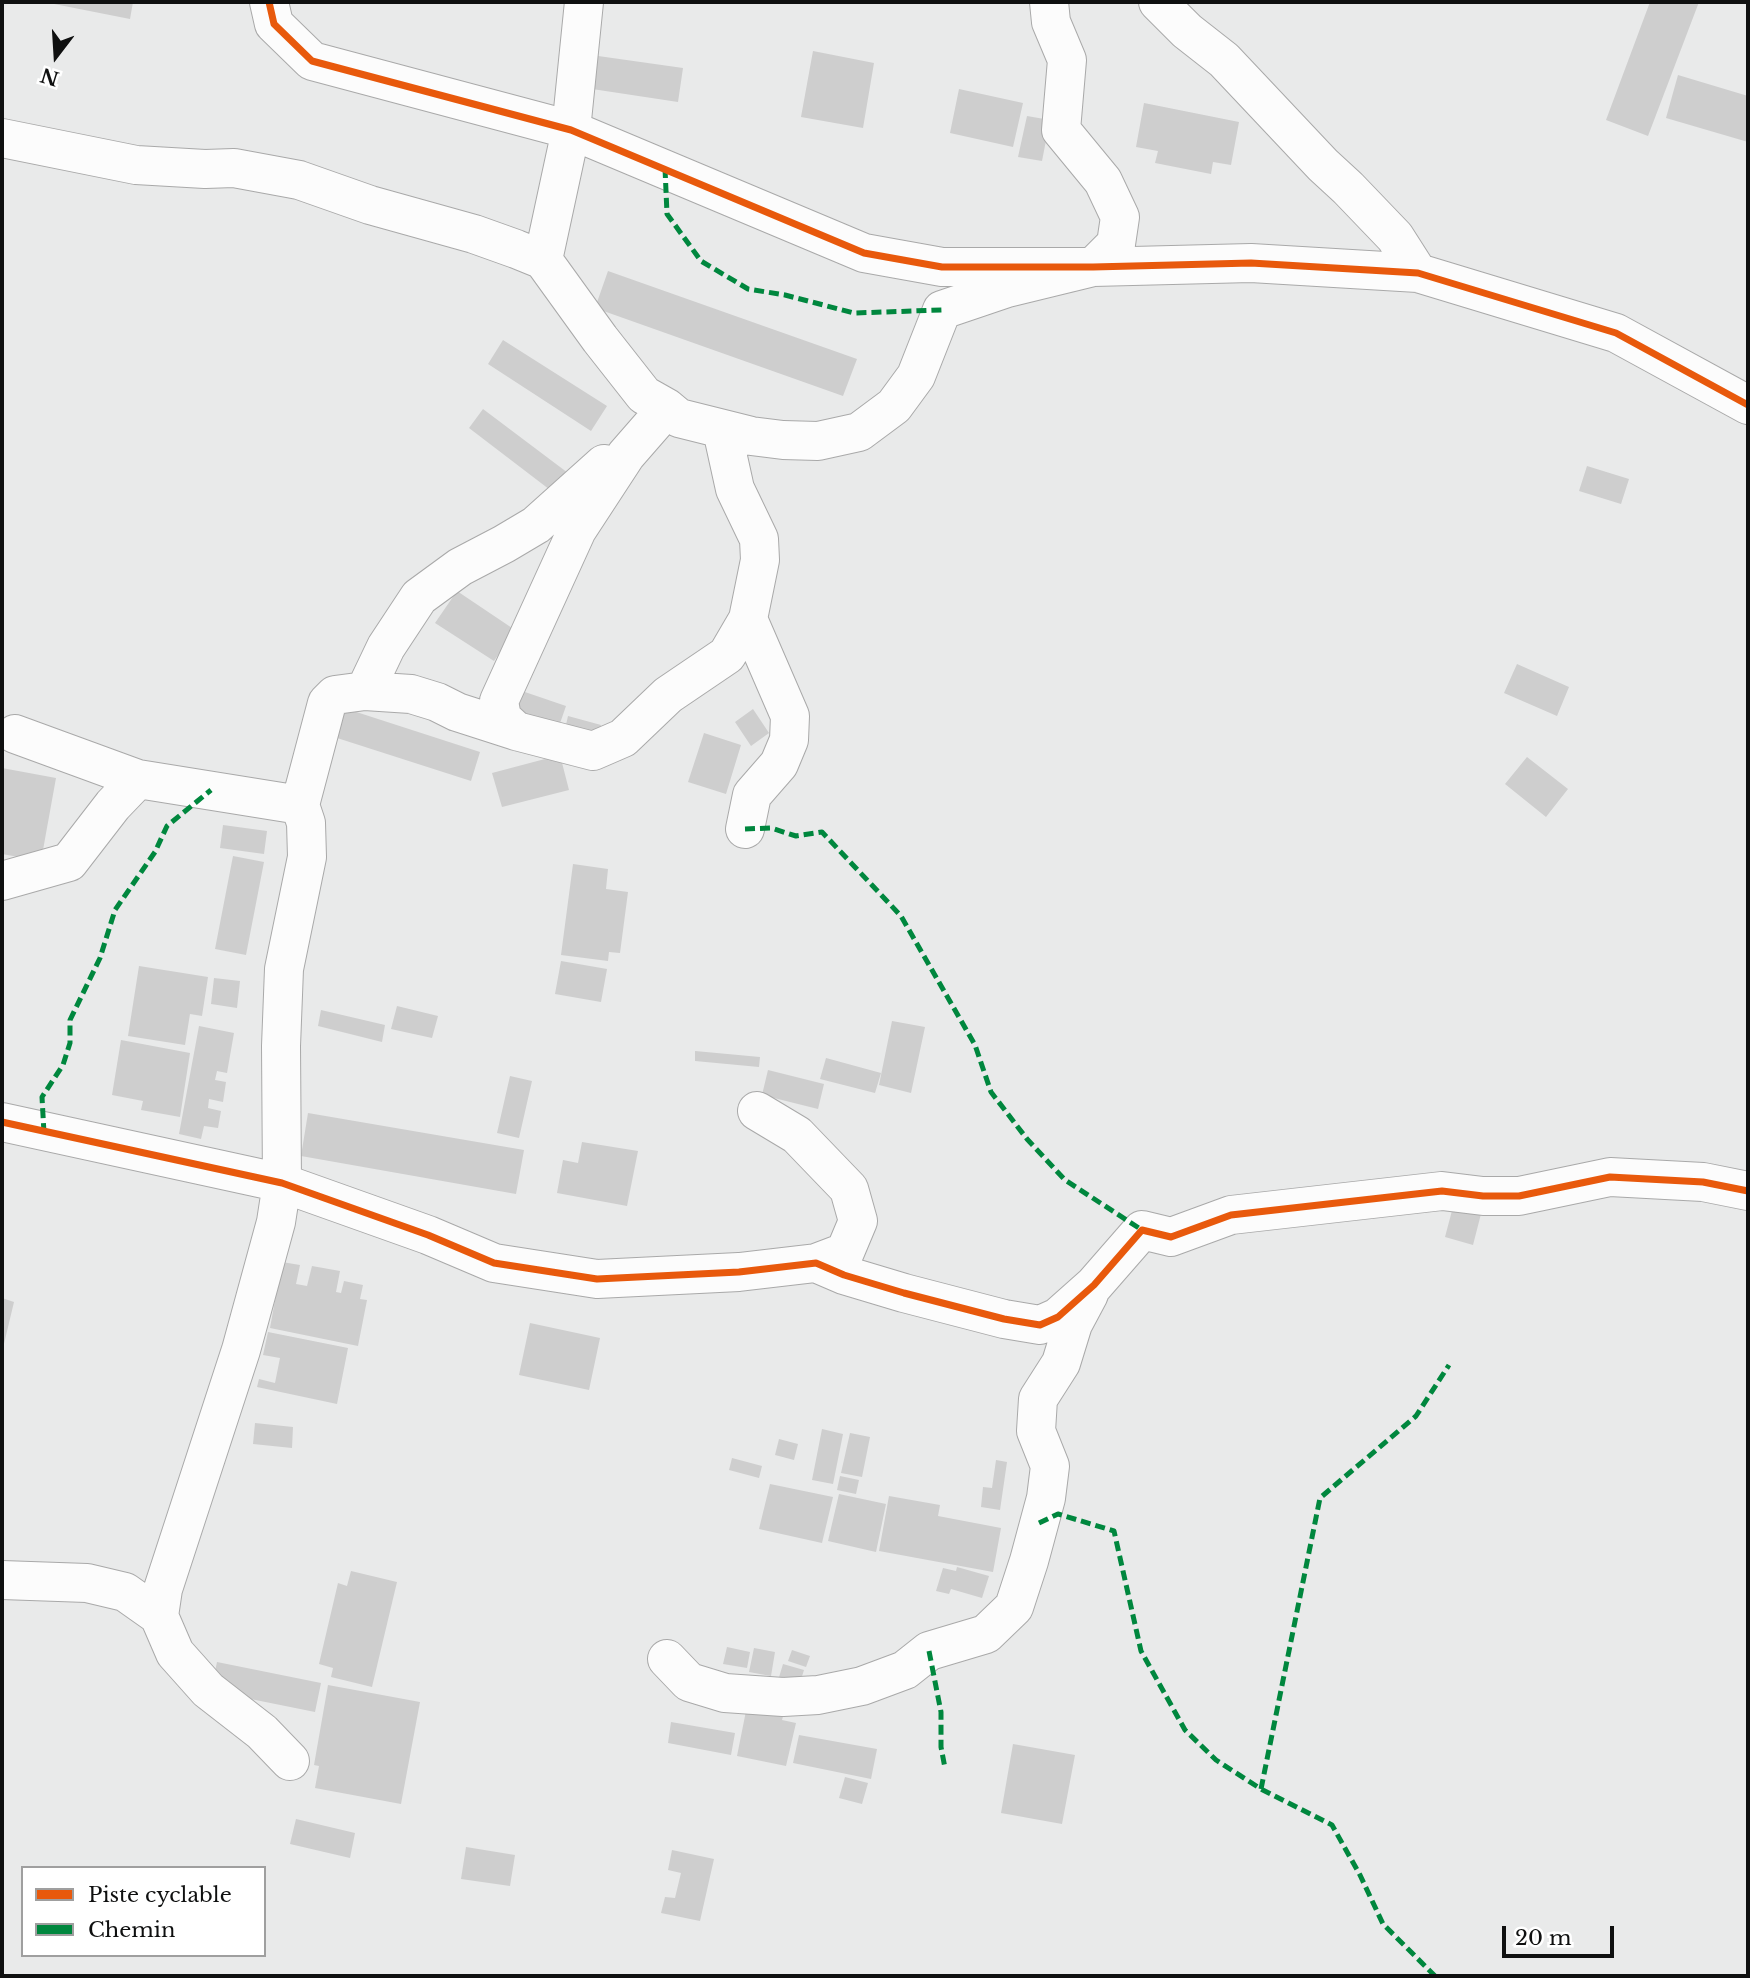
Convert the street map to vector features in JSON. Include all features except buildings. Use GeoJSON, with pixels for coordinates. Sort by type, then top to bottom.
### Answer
{"type":"FeatureCollection","features":[{"type":"Feature","properties":{"kind":"street"},"geometry":{"type":"LineString","coordinates":[[269,2],[274,24],[312,61],[571,130],[864,253],[942,267],[1251,263],[1419,273],[1616,332],[1748,405]]}},
{"type":"Feature","properties":{"kind":"street"},"geometry":{"type":"LineString","coordinates":[[543,260],[571,130],[584,2]]}},
{"type":"Feature","properties":{"kind":"street"},"geometry":{"type":"LineString","coordinates":[[2,138],[136,165],[234,168],[299,180],[370,205],[474,234],[543,260],[629,378],[644,395],[679,418],[722,430],[783,440],[818,441],[859,432],[894,406],[916,376],[942,310],[1007,288],[1093,267],[1116,244],[1120,218],[1103,181],[1061,131],[1067,60],[1051,22],[1049,2]]}},
{"type":"Feature","properties":{"kind":"street"},"geometry":{"type":"LineString","coordinates":[[1158,2],[1187,31],[1224,60],[1348,188],[1395,237],[1419,273]]}},
{"type":"Feature","properties":{"kind":"street"},"geometry":{"type":"LineString","coordinates":[[365,691],[386,647],[419,597],[460,567],[536,524],[667,408]]}},
{"type":"Feature","properties":{"kind":"street"},"geometry":{"type":"LineString","coordinates":[[516,731],[502,718],[499,701],[578,530],[626,455],[667,408]]}},
{"type":"Feature","properties":{"kind":"street"},"geometry":{"type":"LineString","coordinates":[[159,1616],[163,1588],[245,1339],[269,1253],[282,1183],[281,1059],[284,969],[307,857],[306,823],[300,805],[327,703],[335,695],[365,691],[411,694],[516,731],[593,751],[623,738],[668,695],[727,655],[748,619],[757,585],[759,539],[735,489],[722,430]]}},
{"type":"Feature","properties":{"kind":"street"},"geometry":{"type":"LineString","coordinates":[[745,829],[752,795],[779,764],[789,740],[790,716],[748,619]]}},
{"type":"Feature","properties":{"kind":"street"},"geometry":{"type":"LineString","coordinates":[[15,734],[138,779],[300,805]]}},
{"type":"Feature","properties":{"kind":"street"},"geometry":{"type":"LineString","coordinates":[[2,881],[69,862],[113,805],[138,779]]}},
{"type":"Feature","properties":{"kind":"street"},"geometry":{"type":"LineString","coordinates":[[2,1122],[282,1183],[428,1235],[494,1263],[597,1279],[739,1272],[816,1263],[845,1252],[858,1221],[849,1189],[797,1135],[757,1111]]}},
{"type":"Feature","properties":{"kind":"street"},"geometry":{"type":"LineString","coordinates":[[816,1263],[844,1275],[904,1293],[1004,1319],[1040,1325],[1058,1317],[1094,1285],[1142,1230],[1171,1237],[1231,1215],[1442,1191],[1483,1196],[1519,1196],[1610,1177],[1703,1182],[1748,1191]]}},
{"type":"Feature","properties":{"kind":"street"},"geometry":{"type":"LineString","coordinates":[[667,1659],[689,1682],[725,1693],[783,1697],[818,1695],[862,1686],[905,1670],[929,1651],[986,1634],[1014,1606],[1046,1498],[1050,1466],[1036,1431],[1038,1399],[1061,1363],[1073,1324],[1094,1285]]}},
{"type":"Feature","properties":{"kind":"street"},"geometry":{"type":"LineString","coordinates":[[2,1580],[87,1583],[125,1592],[159,1616],[175,1653],[208,1690],[262,1732],[290,1761]]}},
{"type":"Feature","properties":{"kind":"marked path"},"geometry":{"type":"LineString","coordinates":[[665,168],[667,214],[701,261],[748,289],[785,295],[854,313],[942,310]]}},
{"type":"Feature","properties":{"kind":"marked path"},"geometry":{"type":"LineString","coordinates":[[44,1133],[42,1097],[63,1065],[70,1043],[70,1020],[100,958],[115,910],[155,852],[167,826],[211,790]]}},
{"type":"Feature","properties":{"kind":"marked path"},"geometry":{"type":"LineString","coordinates":[[745,829],[771,828],[796,836],[822,832],[901,916],[975,1045],[991,1092],[1027,1139],[1065,1180],[1142,1230]]}},
{"type":"Feature","properties":{"kind":"marked path"},"geometry":{"type":"LineString","coordinates":[[1261,1789],[1320,1498],[1416,1416],[1449,1365]]}},
{"type":"Feature","properties":{"kind":"marked path"},"geometry":{"type":"LineString","coordinates":[[1039,1523],[1058,1514],[1114,1531],[1141,1651],[1185,1730],[1216,1760],[1261,1789],[1332,1825],[1383,1924],[1435,1976]]}},
{"type":"Feature","properties":{"kind":"marked path"},"geometry":{"type":"LineString","coordinates":[[929,1651],[941,1712],[941,1747],[945,1768]]}},
{"type":"Feature","properties":{"kind":"cycle path"},"geometry":{"type":"LineString","coordinates":[[269,2],[274,24],[312,61],[571,130],[864,253],[942,267],[1251,263],[1418,273],[1616,333],[1748,405]]}},
{"type":"Feature","properties":{"kind":"cycle path"},"geometry":{"type":"LineString","coordinates":[[2,1122],[282,1183],[428,1235],[494,1263],[597,1279],[739,1272],[816,1263],[844,1275],[904,1293],[1004,1319],[1040,1325],[1058,1317],[1094,1285],[1142,1230],[1171,1237],[1231,1215],[1442,1191],[1483,1196],[1519,1196],[1610,1177],[1703,1182],[1748,1191]]}}]}
